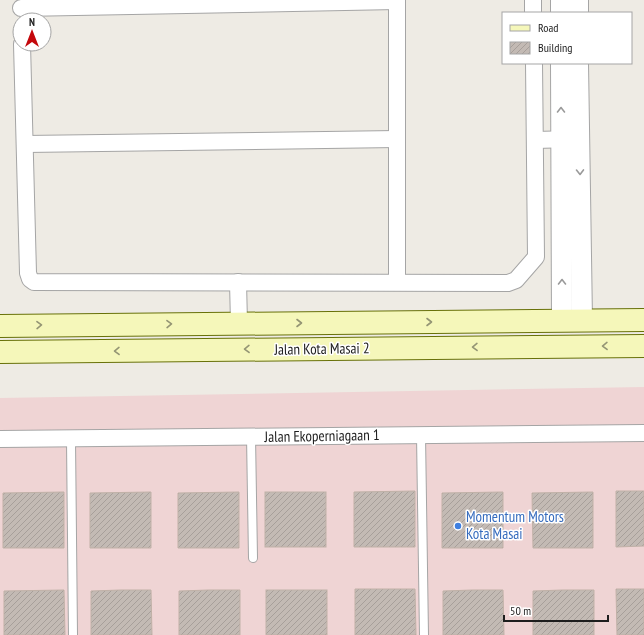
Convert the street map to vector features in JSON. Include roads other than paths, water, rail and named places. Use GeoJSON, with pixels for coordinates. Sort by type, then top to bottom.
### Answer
{"type":"FeatureCollection","features":[{"type":"Feature","properties":{"kind":"main road","name":"Jalan Kota Masai 2"},"geometry":{"type":"LineString","coordinates":[[0,326],[644,320]]}},
{"type":"Feature","properties":{"kind":"main road","name":"Jalan Kota Masai 2"},"geometry":{"type":"LineString","coordinates":[[0,352],[644,346]]}},
{"type":"Feature","properties":{"kind":"street"},"geometry":{"type":"LineString","coordinates":[[533,0],[533,12]]}},
{"type":"Feature","properties":{"kind":"street"},"geometry":{"type":"LineString","coordinates":[[561,0],[561,12]]}},
{"type":"Feature","properties":{"kind":"street"},"geometry":{"type":"LineString","coordinates":[[578,0],[578,12]]}},
{"type":"Feature","properties":{"kind":"street"},"geometry":{"type":"LineString","coordinates":[[21,9],[397,1],[398,282]]}},
{"type":"Feature","properties":{"kind":"street"},"geometry":{"type":"LineString","coordinates":[[22,52],[28,273],[30,279],[34,282],[508,283],[516,280],[536,257],[534,64]]}},
{"type":"Feature","properties":{"kind":"street"},"geometry":{"type":"LineString","coordinates":[[561,64],[570,139],[572,321]]}},
{"type":"Feature","properties":{"kind":"street"},"geometry":{"type":"LineString","coordinates":[[570,139],[578,64]]}},
{"type":"Feature","properties":{"kind":"street"},"geometry":{"type":"LineString","coordinates":[[24,144],[397,139]]}},
{"type":"Feature","properties":{"kind":"street"},"geometry":{"type":"LineString","coordinates":[[535,140],[570,139]]}},
{"type":"Feature","properties":{"kind":"street"},"geometry":{"type":"LineString","coordinates":[[238,282],[239,324]]}},
{"type":"Feature","properties":{"kind":"street","name":"Jalan Ekoperniagaan 1"},"geometry":{"type":"LineString","coordinates":[[0,440],[251,436],[644,433]]}},
{"type":"Feature","properties":{"kind":"lane"},"geometry":{"type":"LineString","coordinates":[[421,435],[424,635]]}},
{"type":"Feature","properties":{"kind":"lane"},"geometry":{"type":"LineString","coordinates":[[251,436],[253,558]]}},
{"type":"Feature","properties":{"kind":"lane"},"geometry":{"type":"LineString","coordinates":[[71,440],[73,635]]}},
{"type":"Feature","properties":{"kind":"place","name":"Momentum Motors Kota Masai"},"geometry":{"type":"Point","coordinates":[458,526]}}]}
